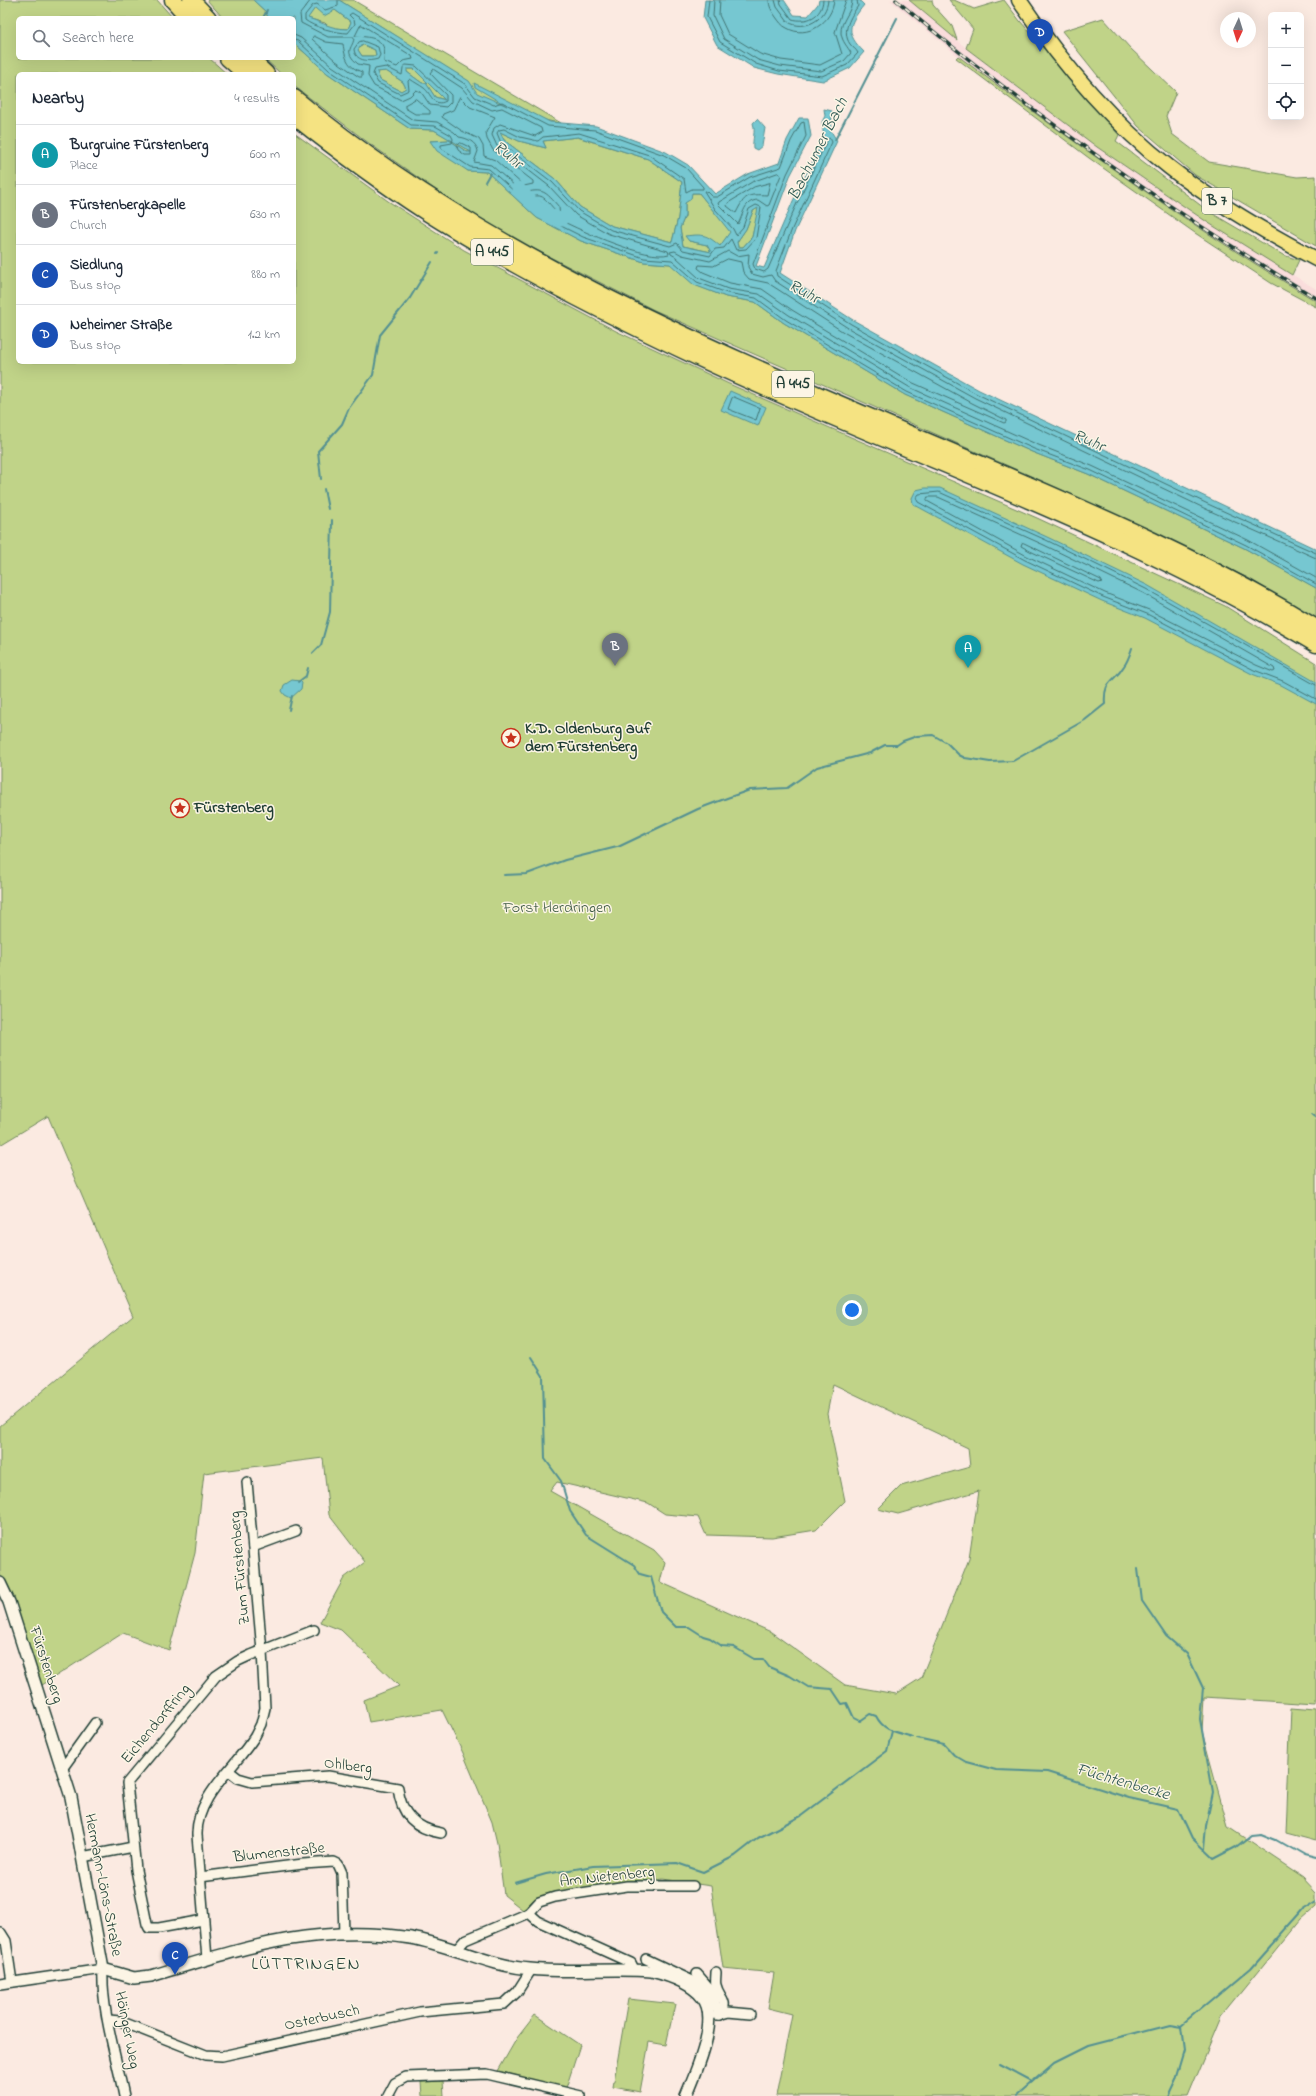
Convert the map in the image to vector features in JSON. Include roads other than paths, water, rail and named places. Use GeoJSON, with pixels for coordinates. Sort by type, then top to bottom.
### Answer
{"type":"FeatureCollection","features":[{"type":"Feature","properties":{"kind":"highway"},"geometry":{"type":"LineString","coordinates":[[173,0],[187,16]]}},
{"type":"Feature","properties":{"kind":"highway"},"geometry":{"type":"LineString","coordinates":[[191,0],[206,16]]}},
{"type":"Feature","properties":{"kind":"highway"},"geometry":{"type":"LineString","coordinates":[[230,60],[244,72]]}},
{"type":"Feature","properties":{"kind":"highway"},"geometry":{"type":"LineString","coordinates":[[250,60],[264,72]]}},
{"type":"Feature","properties":{"kind":"highway","name":"A 445"},"geometry":{"type":"LineString","coordinates":[[296,100],[349,142],[432,199],[512,247],[591,290],[714,350],[1023,483],[1167,548],[1242,586],[1316,628]]}},
{"type":"Feature","properties":{"kind":"highway","name":"A 445"},"geometry":{"type":"LineString","coordinates":[[296,118],[342,153],[423,210],[504,258],[584,302],[714,364],[997,486],[1148,554],[1234,597],[1316,644]]}},
{"type":"Feature","properties":{"kind":"main road","name":"B 7"},"geometry":{"type":"LineString","coordinates":[[1022,2],[1051,45],[1101,104],[1168,166],[1208,196],[1273,236],[1316,259]]}},
{"type":"Feature","properties":{"kind":"street","name":"Zum Fürstenberg"},"geometry":{"type":"LineString","coordinates":[[207,1959],[197,1835],[198,1818],[205,1803],[248,1746],[264,1716],[262,1651],[247,1482]]}},
{"type":"Feature","properties":{"kind":"street"},"geometry":{"type":"LineString","coordinates":[[253,1547],[296,1531]]}},
{"type":"Feature","properties":{"kind":"street","name":"Fürstenberg"},"geometry":{"type":"LineString","coordinates":[[0,1583],[9,1602],[59,1758]]}},
{"type":"Feature","properties":{"kind":"street"},"geometry":{"type":"LineString","coordinates":[[262,1651],[314,1630]]}},
{"type":"Feature","properties":{"kind":"street","name":"Eichendorffring"},"geometry":{"type":"LineString","coordinates":[[203,1920],[158,1928],[149,1928],[145,1920],[133,1847],[126,1786],[128,1780],[216,1676],[238,1661],[262,1651]]}},
{"type":"Feature","properties":{"kind":"street"},"geometry":{"type":"LineString","coordinates":[[62,1770],[95,1724]]}},
{"type":"Feature","properties":{"kind":"street","name":"Hermann-Löns-Straße"},"geometry":{"type":"LineString","coordinates":[[59,1758],[71,1797],[103,1969],[127,1977],[142,1978],[278,1940],[303,1936],[344,1934],[411,1938],[456,1950],[494,1963],[531,1970],[634,1969],[661,1974],[694,1990],[705,2001],[713,2016],[703,2054],[686,2096]]}},
{"type":"Feature","properties":{"kind":"street","name":"Ohlberg"},"geometry":{"type":"LineString","coordinates":[[229,1772],[244,1781],[328,1776],[398,1788],[402,1805],[411,1819],[428,1831],[442,1833]]}},
{"type":"Feature","properties":{"kind":"street"},"geometry":{"type":"LineString","coordinates":[[82,1856],[133,1847]]}},
{"type":"Feature","properties":{"kind":"street","name":"Blumenstraße"},"geometry":{"type":"LineString","coordinates":[[200,1877],[296,1864],[334,1862],[338,1864],[342,1873],[344,1934]]}},
{"type":"Feature","properties":{"kind":"street","name":"Am Nietenberg"},"geometry":{"type":"LineString","coordinates":[[456,1950],[465,1940],[529,1913],[539,1902],[555,1897],[627,1886],[693,1886]]}},
{"type":"Feature","properties":{"kind":"street"},"geometry":{"type":"LineString","coordinates":[[529,1913],[538,1921],[631,1963],[634,1969]]}},
{"type":"Feature","properties":{"kind":"street"},"geometry":{"type":"LineString","coordinates":[[1,1933],[6,1942],[12,1982]]}},
{"type":"Feature","properties":{"kind":"street"},"geometry":{"type":"LineString","coordinates":[[646,1959],[697,1983],[713,1996]]}},
{"type":"Feature","properties":{"kind":"street"},"geometry":{"type":"LineString","coordinates":[[0,1984],[103,1969]]}},
{"type":"Feature","properties":{"kind":"street","name":"Höinger Weg"},"geometry":{"type":"LineString","coordinates":[[103,1969],[102,1982],[124,2096]]}},
{"type":"Feature","properties":{"kind":"street","name":"Osterbusch"},"geometry":{"type":"LineString","coordinates":[[109,2020],[120,2021],[206,2055],[222,2056],[420,2012],[504,2004],[517,1992],[531,1970]]}},
{"type":"Feature","properties":{"kind":"street"},"geometry":{"type":"LineString","coordinates":[[713,2016],[724,2009],[724,2002],[716,1986],[716,1972]]}},
{"type":"Feature","properties":{"kind":"street"},"geometry":{"type":"LineString","coordinates":[[697,1974],[705,1982],[713,1996],[713,2016]]}},
{"type":"Feature","properties":{"kind":"street"},"geometry":{"type":"LineString","coordinates":[[713,2016],[728,2012],[750,2014]]}},
{"type":"Feature","properties":{"kind":"street"},"geometry":{"type":"LineString","coordinates":[[388,2096],[395,2083],[406,2077],[487,2074],[581,2096]]}},
{"type":"Feature","properties":{"kind":"water"},"geometry":{"type":"Polygon","coordinates":[[[253,0],[339,0],[469,81],[477,93],[507,106],[475,87],[474,83],[550,122],[596,126],[666,152],[688,165],[715,194],[748,174],[779,163],[787,140],[799,118],[808,118],[811,136],[790,176],[756,266],[764,268],[793,201],[824,139],[822,122],[825,116],[824,109],[832,111],[831,131],[837,141],[795,231],[780,273],[853,320],[979,390],[1316,549],[1316,588],[1244,548],[1088,474],[1032,452],[905,395],[784,323],[755,302],[726,297],[694,285],[670,264],[644,262],[581,241],[537,218],[487,172],[468,171],[437,151],[430,141],[449,140],[467,152],[471,152],[434,130],[410,129],[327,73],[296,45],[296,16],[267,16],[266,12],[253,0]],[[315,8],[308,18],[342,29],[348,29],[351,22],[335,10],[324,16],[315,8]],[[362,44],[358,50],[362,56],[376,56],[375,50],[362,44]],[[407,69],[407,72],[422,83],[426,83],[435,97],[445,100],[414,69],[407,69]],[[386,71],[377,72],[380,80],[401,91],[406,88],[403,82],[386,71]],[[500,132],[504,140],[555,179],[580,207],[612,226],[672,242],[678,218],[682,182],[648,159],[578,137],[543,141],[546,148],[519,141],[500,132]],[[692,193],[691,199],[685,203],[685,216],[680,228],[683,246],[711,252],[707,245],[689,241],[685,236],[696,235],[708,237],[720,246],[730,232],[699,193],[692,193]],[[537,199],[529,201],[537,209],[553,214],[537,199]],[[758,208],[753,211],[746,229],[737,242],[738,247],[743,247],[752,237],[758,208]]]}},
{"type":"Feature","properties":{"kind":"water"},"geometry":{"type":"Polygon","coordinates":[[[705,0],[784,0],[794,15],[808,16],[818,4],[819,0],[859,0],[864,5],[852,24],[851,34],[864,52],[850,68],[823,81],[778,74],[754,68],[717,45],[703,18],[705,0]]]}},
{"type":"Feature","properties":{"kind":"water"},"geometry":{"type":"Polygon","coordinates":[[[757,119],[765,128],[762,146],[757,150],[753,148],[753,123],[757,119]]]}},
{"type":"Feature","properties":{"kind":"water"},"geometry":{"type":"Polygon","coordinates":[[[730,391],[766,407],[758,426],[721,410],[730,391]]]}},
{"type":"Feature","properties":{"kind":"water"},"geometry":{"type":"Polygon","coordinates":[[[925,488],[940,488],[1147,585],[1316,682],[1316,704],[1281,685],[1252,674],[1145,618],[1102,601],[1023,564],[913,504],[912,498],[916,490],[925,488]]]}},
{"type":"Feature","properties":{"kind":"water"},"geometry":{"type":"Polygon","coordinates":[[[292,680],[300,681],[302,683],[301,689],[291,698],[285,695],[282,691],[284,685],[292,680]]]}},
{"type":"Feature","properties":{"kind":"waterway"},"geometry":{"type":"LineString","coordinates":[[264,16],[267,10]]}},
{"type":"Feature","properties":{"kind":"waterway","name":"Bachumer Bach"},"geometry":{"type":"LineString","coordinates":[[835,140],[897,18]]}},
{"type":"Feature","properties":{"kind":"waterway"},"geometry":{"type":"LineString","coordinates":[[485,182],[490,173]]}},
{"type":"Feature","properties":{"kind":"waterway","name":"Ruhr"},"geometry":{"type":"LineString","coordinates":[[518,188],[538,208],[561,220]]}},
{"type":"Feature","properties":{"kind":"waterway"},"geometry":{"type":"LineString","coordinates":[[321,479],[318,451],[342,424],[349,408],[373,375],[380,335],[410,298],[432,262]]}},
{"type":"Feature","properties":{"kind":"waterway"},"geometry":{"type":"LineString","coordinates":[[324,489],[328,509]]}},
{"type":"Feature","properties":{"kind":"waterway"},"geometry":{"type":"LineString","coordinates":[[313,653],[321,645],[330,612],[332,520]]}},
{"type":"Feature","properties":{"kind":"waterway"},"geometry":{"type":"LineString","coordinates":[[618,847],[698,809],[727,798],[750,790],[787,788],[817,767],[870,753],[885,745],[897,745],[917,736],[933,735],[947,743],[959,755],[965,758],[990,762],[1013,761],[1085,720],[1105,704],[1107,686],[1120,672],[1129,657],[1132,648]]}},
{"type":"Feature","properties":{"kind":"waterway"},"geometry":{"type":"LineString","coordinates":[[298,682],[306,676],[308,668]]}},
{"type":"Feature","properties":{"kind":"waterway"},"geometry":{"type":"LineString","coordinates":[[289,710],[292,696]]}},
{"type":"Feature","properties":{"kind":"waterway"},"geometry":{"type":"LineString","coordinates":[[504,875],[527,874],[565,860],[617,847]]}},
{"type":"Feature","properties":{"kind":"waterway"},"geometry":{"type":"LineString","coordinates":[[1312,1114],[1316,1117]]}},
{"type":"Feature","properties":{"kind":"waterway","name":"Füchtenbecke"},"geometry":{"type":"LineString","coordinates":[[531,1357],[543,1376],[545,1459],[561,1481],[570,1511],[586,1535],[634,1565],[640,1574],[651,1577],[661,1612],[676,1627],[689,1627],[722,1646],[734,1647],[754,1659],[763,1659],[769,1667],[790,1676],[808,1687],[832,1689],[842,1704],[847,1703],[854,1718],[860,1721],[870,1714],[876,1716],[883,1725],[892,1731],[913,1737]]}},
{"type":"Feature","properties":{"kind":"waterway"},"geometry":{"type":"LineString","coordinates":[[1138,1569],[1142,1601],[1166,1636],[1187,1654],[1203,1688],[1200,1719],[1213,1792],[1206,1825],[1204,1848]]}},
{"type":"Feature","properties":{"kind":"waterway"},"geometry":{"type":"LineString","coordinates":[[515,1883],[546,1874],[593,1866],[677,1863],[703,1872],[735,1856],[758,1838],[801,1816],[887,1751],[892,1731]]}},
{"type":"Feature","properties":{"kind":"waterway","name":"Füchtenbecke"},"geometry":{"type":"LineString","coordinates":[[917,1738],[944,1744],[954,1755],[966,1762],[996,1770],[1047,1772],[1129,1798],[1178,1809],[1192,1839],[1213,1859],[1236,1847],[1251,1835],[1261,1834],[1276,1840],[1304,1856],[1316,1859]]}},
{"type":"Feature","properties":{"kind":"waterway"},"geometry":{"type":"LineString","coordinates":[[1016,2096],[1055,2062],[1089,2045],[1170,2024],[1181,2026],[1250,1968],[1302,1909],[1316,1900]]}},
{"type":"Feature","properties":{"kind":"waterway"},"geometry":{"type":"LineString","coordinates":[[1167,2096],[1175,2079],[1184,2049],[1181,2026]]}},
{"type":"Feature","properties":{"kind":"waterway"},"geometry":{"type":"LineString","coordinates":[[1000,2065],[1032,2082]]}},
{"type":"Feature","properties":{"kind":"railway"},"geometry":{"type":"LineString","coordinates":[[896,0],[996,81],[1100,158],[1207,230],[1316,298]]}},
{"type":"Feature","properties":{"kind":"place","name":"Neheimer Straße"},"geometry":{"type":"Point","coordinates":[1040,52]}},
{"type":"Feature","properties":{"kind":"place","name":"Fürstenbergkapelle"},"geometry":{"type":"Point","coordinates":[615,666]}},
{"type":"Feature","properties":{"kind":"place","name":"Burgruine Fürstenberg"},"geometry":{"type":"Point","coordinates":[968,668]}},
{"type":"Feature","properties":{"kind":"place","name":"K.D. Oldenburg auf dem Fürstenberg"},"geometry":{"type":"Point","coordinates":[511,738]}},
{"type":"Feature","properties":{"kind":"place","name":"Fürstenberg"},"geometry":{"type":"Point","coordinates":[180,808]}},
{"type":"Feature","properties":{"kind":"place","name":"Siedlung"},"geometry":{"type":"Point","coordinates":[175,1975]}},
{"type":"Feature","properties":{"kind":"district","name":"LÜTTRINGEN"},"geometry":{"type":"Point","coordinates":[306,1965]}},
{"type":"Feature","properties":{"kind":"park label","name":"Forst Herdringen"},"geometry":{"type":"Point","coordinates":[557,908]}}]}
